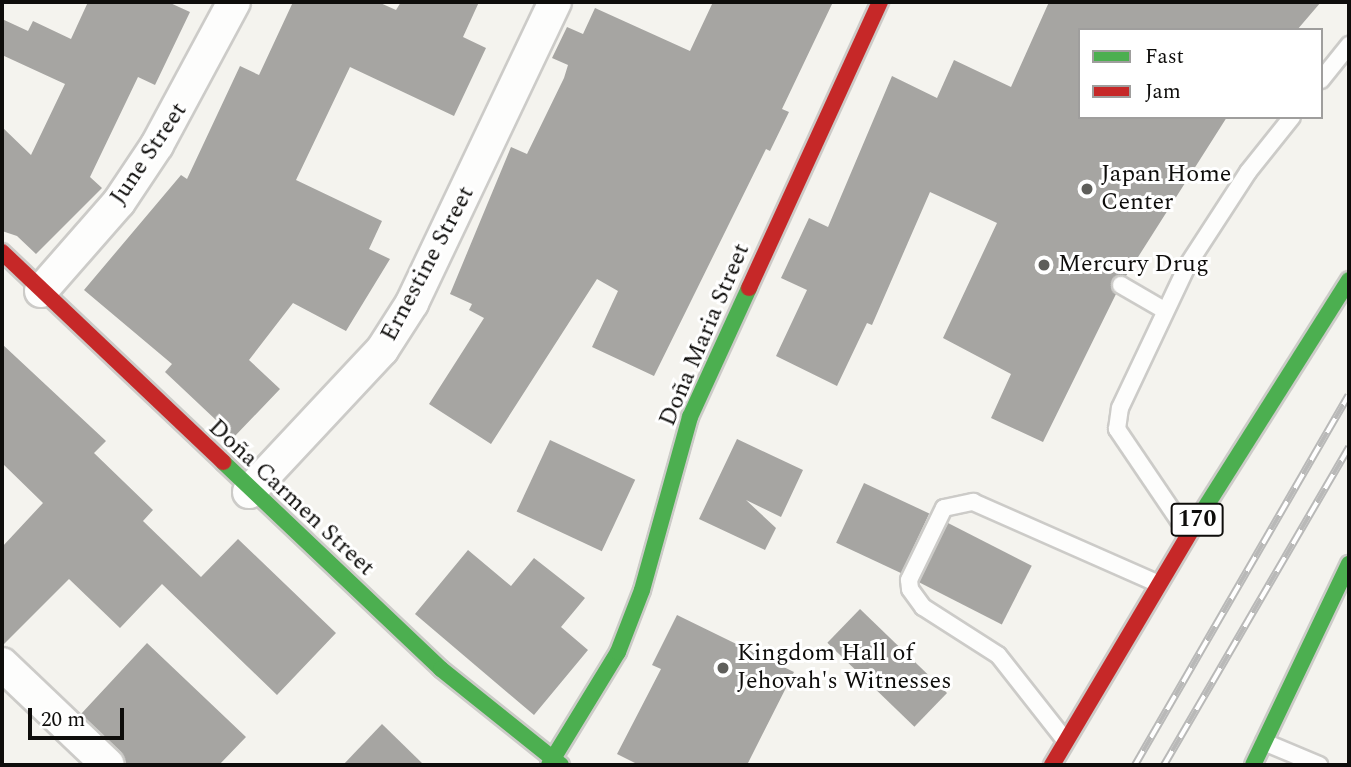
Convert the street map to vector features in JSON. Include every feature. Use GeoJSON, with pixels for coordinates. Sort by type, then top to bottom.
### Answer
{"type":"FeatureCollection","features":[{"type":"Feature","properties":{"kind":"street","name":"June Street"},"geometry":{"type":"LineString","coordinates":[[41,291],[119,202],[157,145],[234,2]]}},
{"type":"Feature","properties":{"kind":"street","name":"Ernestine Street"},"geometry":{"type":"LineString","coordinates":[[249,492],[382,350],[412,303],[555,2]]}},
{"type":"Feature","properties":{"kind":"street","name":"Doña Maria Street"},"geometry":{"type":"LineString","coordinates":[[555,764],[618,652],[642,590],[690,417],[880,2]]}},
{"type":"Feature","properties":{"kind":"street","name":"Doña Carmen Street"},"geometry":{"type":"LineString","coordinates":[[2,252],[249,492],[441,669],[555,764]]}},
{"type":"Feature","properties":{"kind":"street","name":"170"},"geometry":{"type":"LineString","coordinates":[[1052,765],[1157,583],[1349,280]]}},
{"type":"Feature","properties":{"kind":"street"},"geometry":{"type":"LineString","coordinates":[[1253,765],[1349,564]]}},
{"type":"Feature","properties":{"kind":"street"},"geometry":{"type":"LineString","coordinates":[[2,664],[108,765]]}},
{"type":"Feature","properties":{"kind":"lane"},"geometry":{"type":"LineString","coordinates":[[1323,78],[1349,45]]}},
{"type":"Feature","properties":{"kind":"lane"},"geometry":{"type":"LineString","coordinates":[[1188,534],[1117,429],[1134,368],[1164,310],[1248,172],[1290,119]]}},
{"type":"Feature","properties":{"kind":"lane"},"geometry":{"type":"LineString","coordinates":[[1121,285],[1164,310]]}},
{"type":"Feature","properties":{"kind":"lane"},"geometry":{"type":"LineString","coordinates":[[1067,742],[998,655],[923,607],[910,589],[909,580],[944,508],[973,502],[1157,583]]}},
{"type":"Feature","properties":{"kind":"lane"},"geometry":{"type":"LineString","coordinates":[[1264,742],[1319,765]]}},
{"type":"Feature","properties":{"kind":"building"},"geometry":{"type":"Polygon","coordinates":[[[88,2],[168,2],[190,12],[155,85],[138,77],[90,177],[102,188],[36,254],[17,236],[2,231],[2,127],[31,155],[65,84],[2,55],[2,19],[28,31],[33,21],[71,39],[88,2]]]}},
{"type":"Feature","properties":{"kind":"building"},"geometry":{"type":"Polygon","coordinates":[[[293,2],[378,2],[396,10],[401,2],[479,2],[463,37],[486,48],[454,116],[350,67],[296,180],[382,221],[369,249],[390,259],[346,331],[293,303],[249,360],[280,389],[234,437],[165,372],[172,364],[84,290],[181,175],[187,179],[240,66],[259,75],[293,2]]]}},
{"type":"Feature","properties":{"kind":"building"},"geometry":{"type":"Polygon","coordinates":[[[713,2],[833,2],[782,109],[789,112],[770,151],[766,149],[654,376],[592,347],[618,291],[597,279],[491,444],[429,404],[484,318],[469,310],[472,304],[450,294],[511,147],[527,154],[564,78],[568,65],[552,58],[567,27],[583,34],[595,8],[690,51],[713,2]]]}},
{"type":"Feature","properties":{"kind":"building"},"geometry":{"type":"Polygon","coordinates":[[[1049,2],[1321,2],[1299,28],[1078,28],[1078,119],[1226,119],[1126,276],[1112,280],[1116,294],[1043,442],[991,418],[1011,374],[943,338],[997,223],[930,192],[872,325],[867,323],[837,386],[776,356],[807,290],[781,278],[809,218],[828,227],[892,76],[937,98],[954,60],[1011,87],[1049,2]]]}},
{"type":"Feature","properties":{"kind":"building"},"geometry":{"type":"Polygon","coordinates":[[[2,344],[106,441],[94,453],[153,510],[143,521],[201,577],[238,539],[336,633],[277,695],[162,584],[120,628],[69,579],[2,646],[2,547],[43,503],[2,463],[2,344]]]}},
{"type":"Feature","properties":{"kind":"building"},"geometry":{"type":"Polygon","coordinates":[[[737,439],[803,470],[781,517],[746,500],[776,528],[765,550],[699,519],[737,439]]]}},
{"type":"Feature","properties":{"kind":"building"},"geometry":{"type":"Polygon","coordinates":[[[550,440],[635,480],[602,551],[517,512],[550,440]]]}},
{"type":"Feature","properties":{"kind":"building"},"geometry":{"type":"Polygon","coordinates":[[[864,483],[929,513],[901,573],[836,543],[864,483]]]}},
{"type":"Feature","properties":{"kind":"building"},"geometry":{"type":"Polygon","coordinates":[[[948,523],[1032,566],[1002,624],[918,582],[948,523]]]}},
{"type":"Feature","properties":{"kind":"building"},"geometry":{"type":"Polygon","coordinates":[[[468,550],[511,586],[534,558],[585,598],[561,627],[588,650],[534,715],[415,614],[468,550]]]}},
{"type":"Feature","properties":{"kind":"building"},"geometry":{"type":"Polygon","coordinates":[[[860,609],[947,693],[914,727],[827,643],[860,609]]]}},
{"type":"Feature","properties":{"kind":"building"},"geometry":{"type":"Polygon","coordinates":[[[677,615],[794,672],[747,765],[639,765],[617,754],[661,669],[652,665],[677,615]]]}},
{"type":"Feature","properties":{"kind":"building"},"geometry":{"type":"Polygon","coordinates":[[[147,643],[246,737],[219,765],[127,765],[121,752],[81,714],[147,643]]]}},
{"type":"Feature","properties":{"kind":"building"},"geometry":{"type":"Polygon","coordinates":[[[382,724],[424,765],[343,765],[382,724]]]}},
{"type":"Feature","properties":{"kind":"railway"},"geometry":{"type":"LineString","coordinates":[[1135,765],[1349,395]]}},
{"type":"Feature","properties":{"kind":"railway"},"geometry":{"type":"LineString","coordinates":[[1164,765],[1349,447]]}},
{"type":"Feature","properties":{"kind":"traffic: fast"},"geometry":{"type":"LineString","coordinates":[[1196,522],[1349,280]]}},
{"type":"Feature","properties":{"kind":"traffic: fast"},"geometry":{"type":"LineString","coordinates":[[549,765],[618,652],[642,590],[690,417],[749,288]]}},
{"type":"Feature","properties":{"kind":"traffic: fast"},"geometry":{"type":"LineString","coordinates":[[223,462],[441,669],[561,765]]}},
{"type":"Feature","properties":{"kind":"traffic: fast"},"geometry":{"type":"LineString","coordinates":[[1253,765],[1349,564]]}},
{"type":"Feature","properties":{"kind":"traffic: jam"},"geometry":{"type":"LineString","coordinates":[[749,288],[880,2]]}},
{"type":"Feature","properties":{"kind":"traffic: jam"},"geometry":{"type":"LineString","coordinates":[[2,252],[223,462]]}},
{"type":"Feature","properties":{"kind":"traffic: jam"},"geometry":{"type":"LineString","coordinates":[[1052,765],[1196,522]]}},
{"type":"Feature","properties":{"kind":"place","name":"Japan Home Center"},"geometry":{"type":"Point","coordinates":[1087,189]}},
{"type":"Feature","properties":{"kind":"place","name":"Mercury Drug"},"geometry":{"type":"Point","coordinates":[1044,265]}},
{"type":"Feature","properties":{"kind":"place","name":"Kingdom Hall of Jehovah's Witnesses"},"geometry":{"type":"Point","coordinates":[723,668]}}]}
